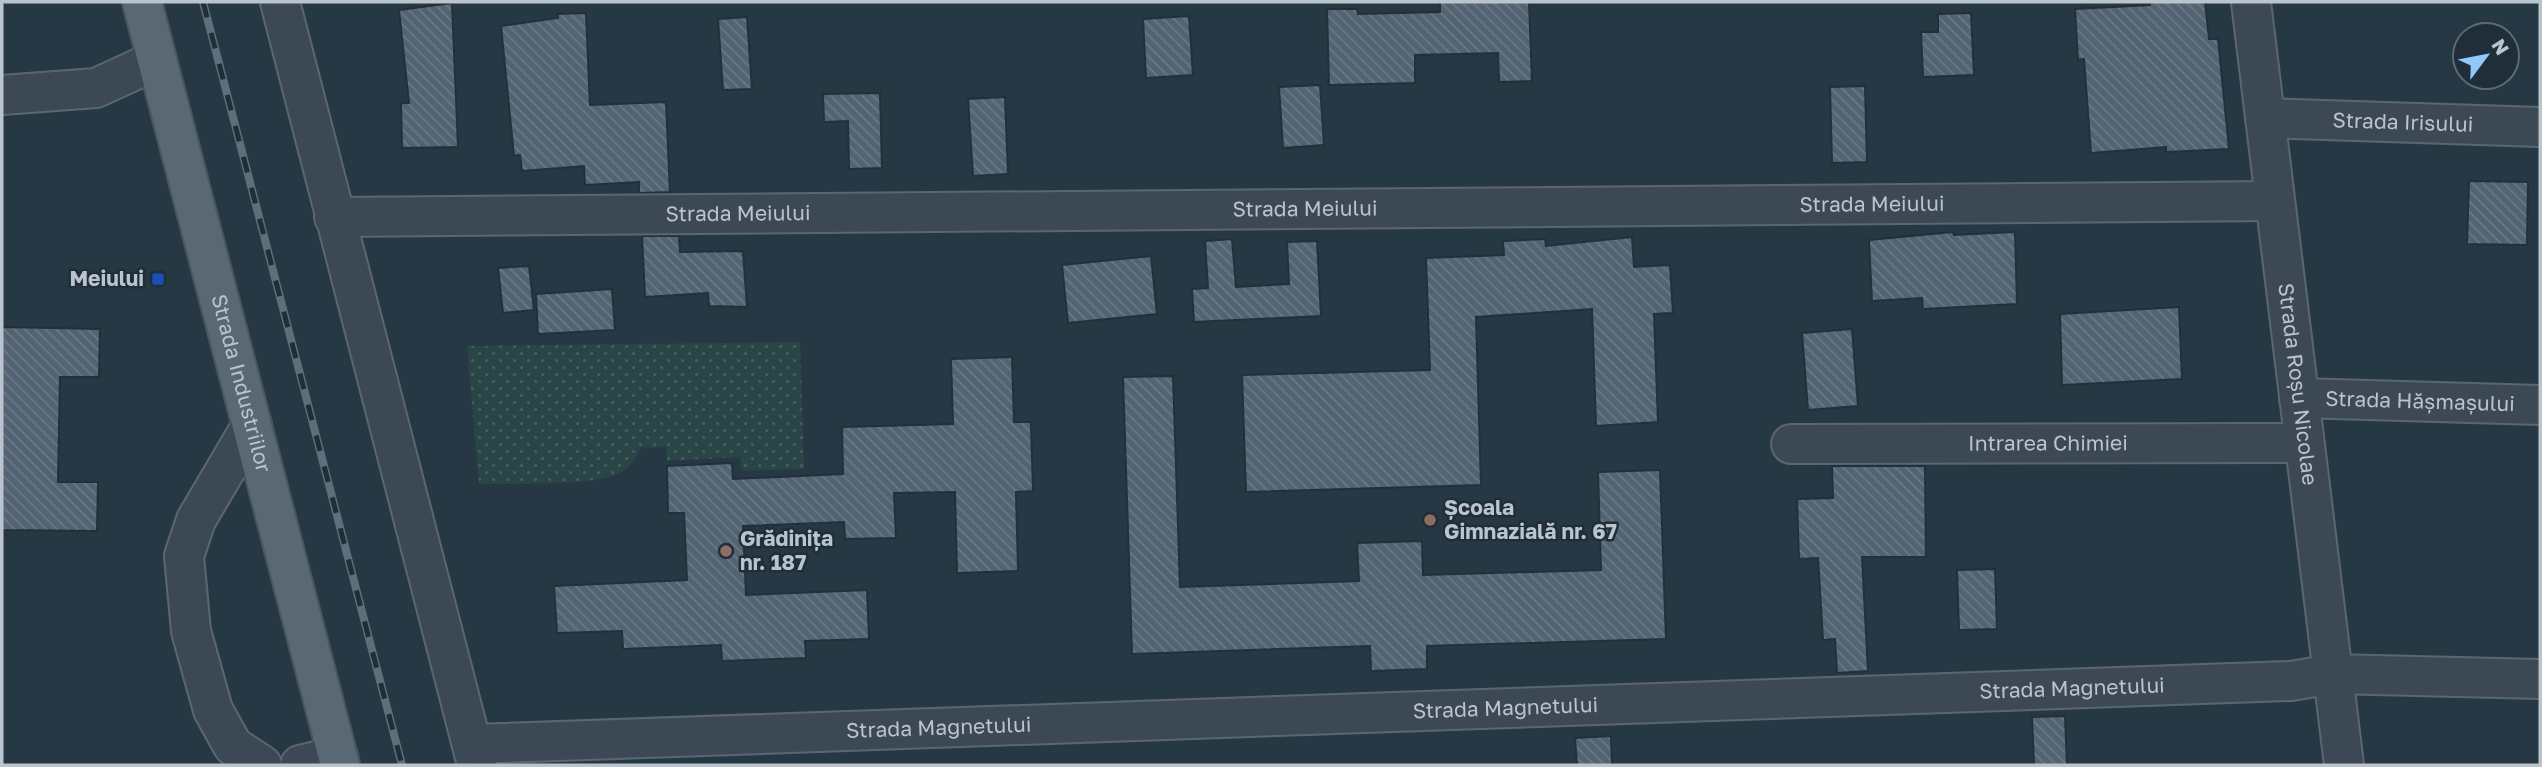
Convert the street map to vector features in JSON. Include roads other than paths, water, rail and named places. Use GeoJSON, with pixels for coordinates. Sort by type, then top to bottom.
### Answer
{"type":"FeatureCollection","features":[{"type":"Feature","properties":{"kind":"main road","name":"Strada Industriilor"},"geometry":{"type":"LineString","coordinates":[[142,2],[339,761]]}},
{"type":"Feature","properties":{"kind":"street"},"geometry":{"type":"LineString","coordinates":[[280,2],[474,755]]}},
{"type":"Feature","properties":{"kind":"street","name":"Strada Roșu Nicolae"},"geometry":{"type":"LineString","coordinates":[[2251,2],[2344,765]]}},
{"type":"Feature","properties":{"kind":"street"},"geometry":{"type":"LineString","coordinates":[[2,95],[96,88],[157,60]]}},
{"type":"Feature","properties":{"kind":"street","name":"Strada Irisului"},"geometry":{"type":"LineString","coordinates":[[2265,118],[2540,127]]}},
{"type":"Feature","properties":{"kind":"street","name":"Strada Meiului"},"geometry":{"type":"LineString","coordinates":[[334,217],[2275,201]]}},
{"type":"Feature","properties":{"kind":"street","name":"Strada Hășmașului"},"geometry":{"type":"LineString","coordinates":[[2299,398],[2540,405]]}},
{"type":"Feature","properties":{"kind":"street"},"geometry":{"type":"LineString","coordinates":[[252,425],[196,520],[184,556],[191,631],[213,710],[233,746],[262,765]]}},
{"type":"Feature","properties":{"kind":"street","name":"Intrarea Chimiei"},"geometry":{"type":"LineString","coordinates":[[1791,444],[2304,443]]}},
{"type":"Feature","properties":{"kind":"street","name":"Strada Magnetului"},"geometry":{"type":"LineString","coordinates":[[474,755],[2277,681],[2333,674],[2540,679]]}},
{"type":"Feature","properties":{"kind":"street"},"geometry":{"type":"LineString","coordinates":[[300,765],[339,761]]}},
{"type":"Feature","properties":{"kind":"railway"},"geometry":{"type":"LineString","coordinates":[[203,2],[402,765]]}},
{"type":"Feature","properties":{"kind":"place","name":"Meiului"},"geometry":{"type":"Point","coordinates":[158,279]}},
{"type":"Feature","properties":{"kind":"place","name":"Școala Gimnazială nr. 67"},"geometry":{"type":"Point","coordinates":[1430,520]}},
{"type":"Feature","properties":{"kind":"place","name":"Grădinița nr. 187"},"geometry":{"type":"Point","coordinates":[726,551]}}]}
